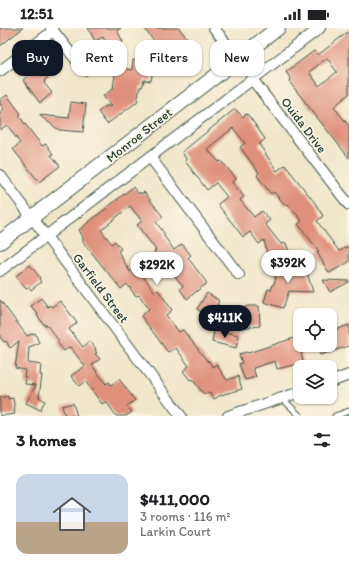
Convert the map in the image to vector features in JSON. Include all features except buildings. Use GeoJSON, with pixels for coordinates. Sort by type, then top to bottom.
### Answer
{"type":"FeatureCollection","features":[{"type":"Feature","properties":{"kind":"main road","name":"Monroe Street"},"geometry":{"type":"LineString","coordinates":[[263,40],[278,28]]}},
{"type":"Feature","properties":{"kind":"main road","name":"Monroe Street"},"geometry":{"type":"LineString","coordinates":[[0,242],[217,76]]}},
{"type":"Feature","properties":{"kind":"street"},"geometry":{"type":"LineString","coordinates":[[214,28],[223,40]]}},
{"type":"Feature","properties":{"kind":"street"},"geometry":{"type":"LineString","coordinates":[[0,271],[320,28]]}},
{"type":"Feature","properties":{"kind":"street"},"geometry":{"type":"LineString","coordinates":[[0,71],[52,29],[71,53]]}},
{"type":"Feature","properties":{"kind":"street","name":"Ouida Drive"},"geometry":{"type":"LineString","coordinates":[[252,79],[349,205]]}},
{"type":"Feature","properties":{"kind":"street"},"geometry":{"type":"LineString","coordinates":[[150,157],[239,275]]}},
{"type":"Feature","properties":{"kind":"street","name":"Garfield Street"},"geometry":{"type":"LineString","coordinates":[[0,175],[182,416]]}},
{"type":"Feature","properties":{"kind":"street"},"geometry":{"type":"LineString","coordinates":[[337,379],[349,375]]}},
{"type":"Feature","properties":{"kind":"street"},"geometry":{"type":"LineString","coordinates":[[228,416],[293,394]]}},
{"type":"Feature","properties":{"kind":"lane"},"geometry":{"type":"LineString","coordinates":[[282,398],[300,416]]}},
{"type":"Feature","properties":{"kind":"lane"},"geometry":{"type":"LineString","coordinates":[[335,416],[349,411]]}}]}
